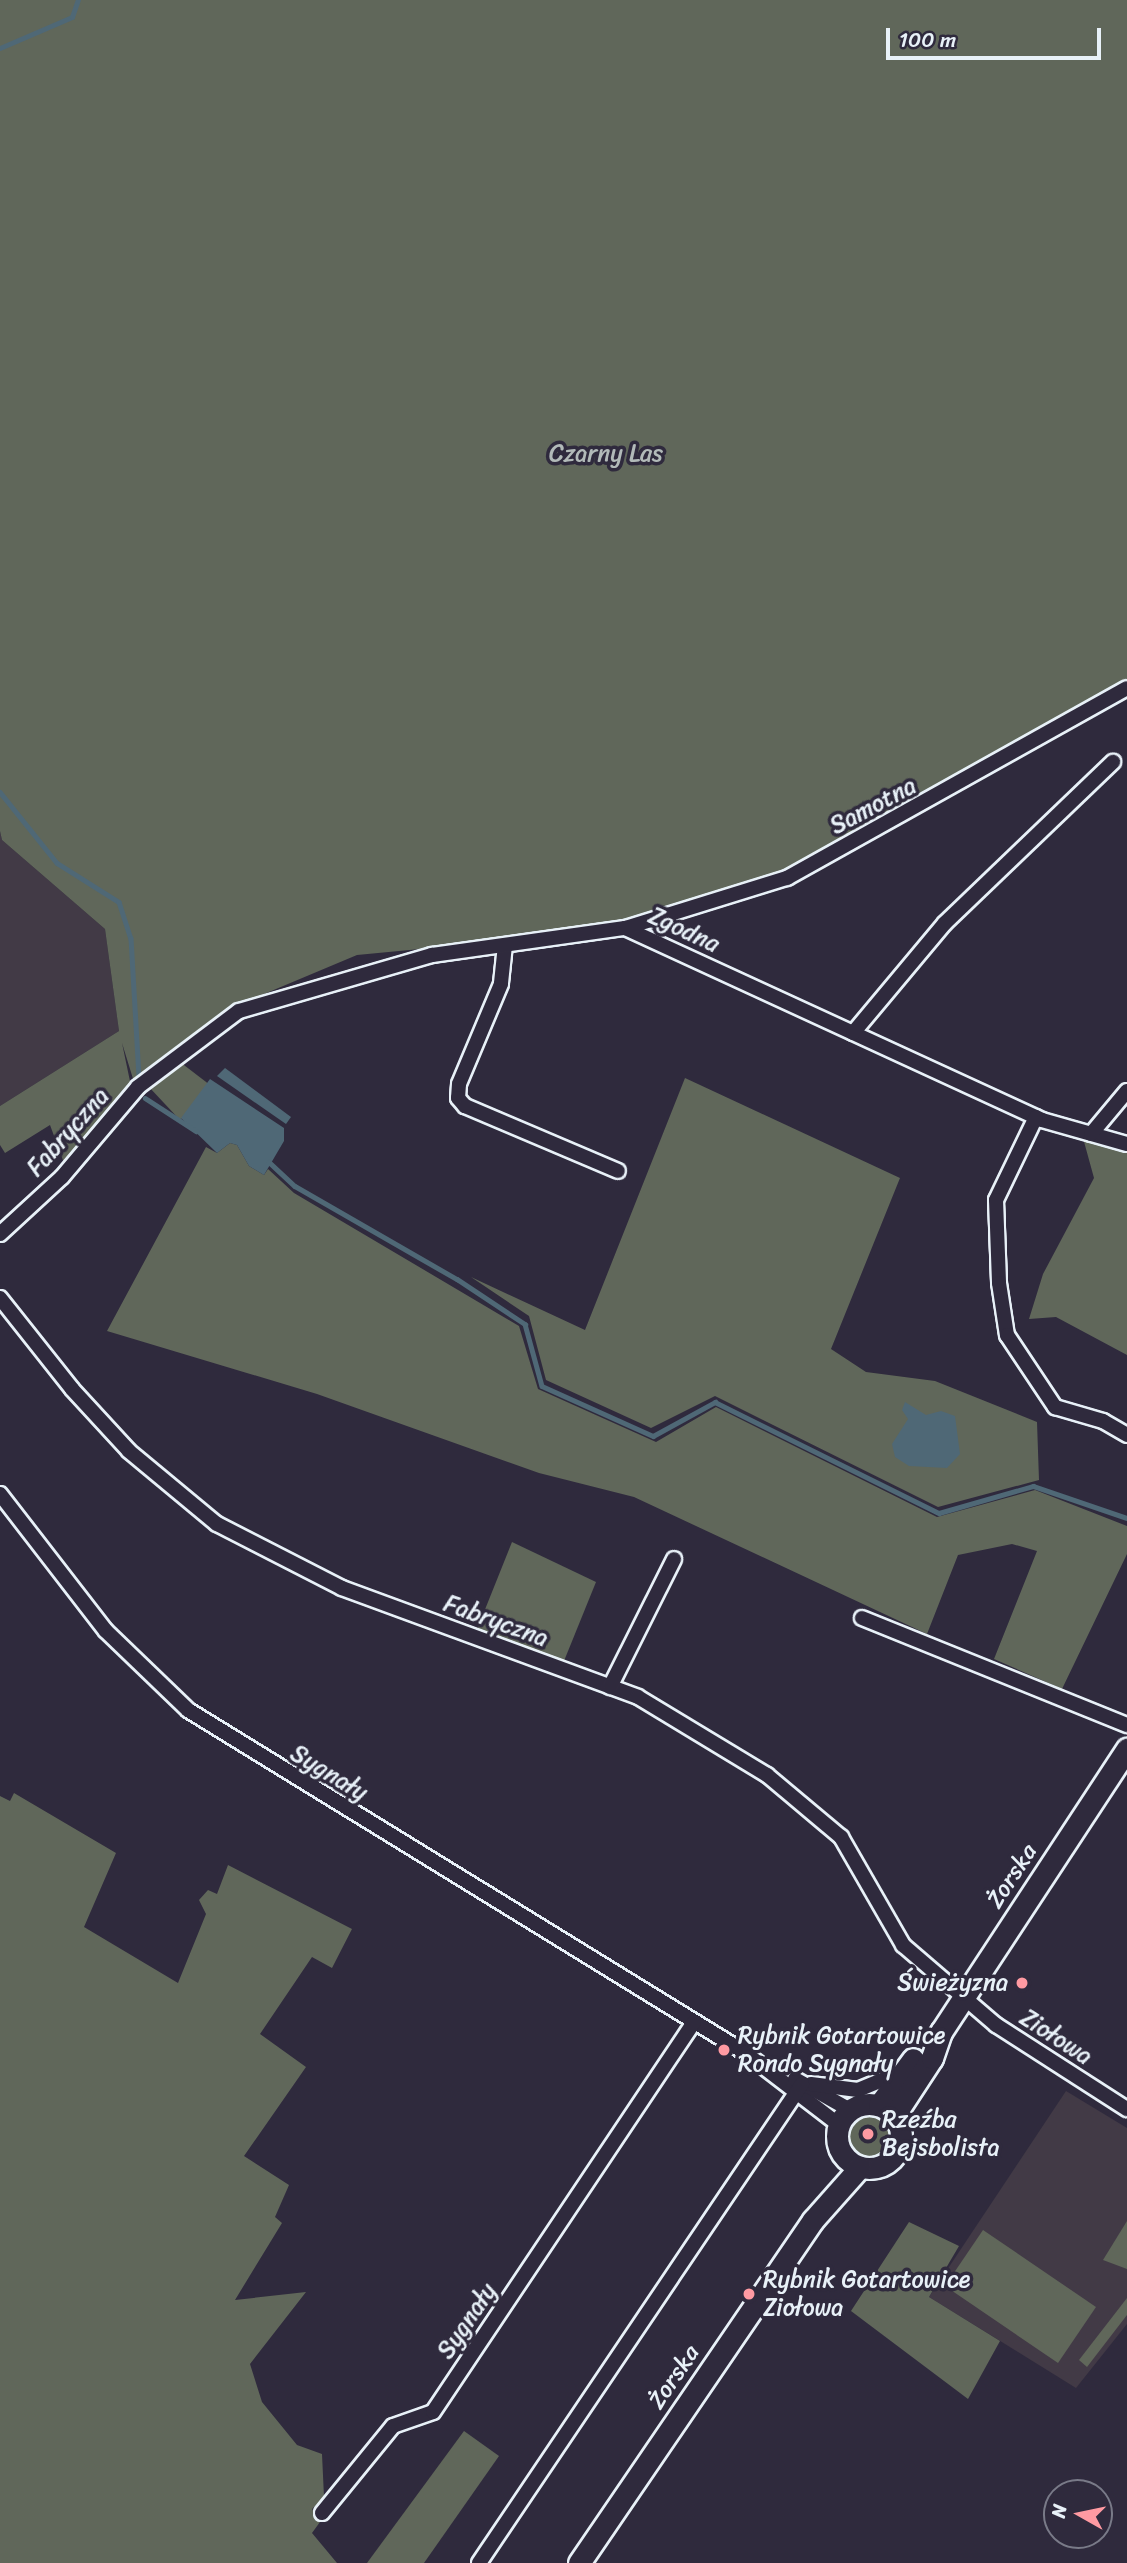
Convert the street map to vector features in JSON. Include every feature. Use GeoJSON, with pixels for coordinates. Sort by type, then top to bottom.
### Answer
{"type":"FeatureCollection","features":[{"type":"Feature","properties":{"kind":"main road","name":"Żorska"},"geometry":{"type":"LineString","coordinates":[[887,2111],[906,2069],[941,2032],[1127,1749]]}},
{"type":"Feature","properties":{"kind":"main road","name":"Żorska"},"geometry":{"type":"LineString","coordinates":[[887,2111],[932,2058],[941,2032]]}},
{"type":"Feature","properties":{"kind":"main road"},"geometry":{"type":"LineString","coordinates":[[887,2111],[902,2135],[896,2155],[880,2167],[852,2162],[837,2141],[844,2118],[887,2111]]}},
{"type":"Feature","properties":{"kind":"main road","name":"Żorska"},"geometry":{"type":"LineString","coordinates":[[579,2563],[852,2162]]}},
{"type":"Feature","properties":{"kind":"street","name":"Samotna"},"geometry":{"type":"LineString","coordinates":[[625,928],[787,878],[1127,688]]}},
{"type":"Feature","properties":{"kind":"street"},"geometry":{"type":"LineString","coordinates":[[853,1033],[946,923],[1112,762]]}},
{"type":"Feature","properties":{"kind":"street","name":"Zgodna"},"geometry":{"type":"LineString","coordinates":[[138,1087],[239,1011],[432,955],[625,928],[1036,1117],[1127,1144]]}},
{"type":"Feature","properties":{"kind":"street"},"geometry":{"type":"LineString","coordinates":[[505,945],[500,984],[458,1084],[458,1098],[465,1106],[618,1171]]}},
{"type":"Feature","properties":{"kind":"street","name":"Fabryczna"},"geometry":{"type":"LineString","coordinates":[[0,1234],[62,1177],[138,1087]]}},
{"type":"Feature","properties":{"kind":"street"},"geometry":{"type":"LineString","coordinates":[[1091,1133],[1127,1091]]}},
{"type":"Feature","properties":{"kind":"street"},"geometry":{"type":"LineString","coordinates":[[1036,1117],[996,1200],[999,1283],[1007,1335],[1055,1407],[1103,1421],[1127,1436]]}},
{"type":"Feature","properties":{"kind":"street","name":"Fabryczna"},"geometry":{"type":"LineString","coordinates":[[0,1298],[72,1389],[129,1451],[218,1524],[342,1588],[610,1687],[665,1711],[767,1775],[820,1816],[852,1852],[903,1945],[964,1997]]}},
{"type":"Feature","properties":{"kind":"street","name":"Sygnały"},"geometry":{"type":"LineString","coordinates":[[0,1494],[110,1637],[188,1710],[744,2052],[844,2118]]}},
{"type":"Feature","properties":{"kind":"street"},"geometry":{"type":"LineString","coordinates":[[610,1687],[674,1559]]}},
{"type":"Feature","properties":{"kind":"street"},"geometry":{"type":"LineString","coordinates":[[862,1618],[1127,1725]]}},
{"type":"Feature","properties":{"kind":"street","name":"Ziołowa"},"geometry":{"type":"LineString","coordinates":[[964,1997],[1034,2052],[1127,2109]]}},
{"type":"Feature","properties":{"kind":"street","name":"Sygnały"},"geometry":{"type":"LineString","coordinates":[[322,2513],[393,2426],[433,2412],[694,2022]]}},
{"type":"Feature","properties":{"kind":"street","name":"Żorska"},"geometry":{"type":"LineString","coordinates":[[800,2087],[852,2091],[906,2069]]}},
{"type":"Feature","properties":{"kind":"street"},"geometry":{"type":"LineString","coordinates":[[479,2563],[800,2087]]}},
{"type":"Feature","properties":{"kind":"shaded area"},"geometry":{"type":"Polygon","coordinates":[[[0,831],[2,840],[105,929],[119,1031],[0,1106],[0,831]]]}},
{"type":"Feature","properties":{"kind":"shaded area"},"geometry":{"type":"Polygon","coordinates":[[[1066,2091],[1127,2128],[1127,2324],[1076,2388],[929,2297],[1066,2091]]]}},
{"type":"Feature","properties":{"kind":"green space","name":"Czarny Las"},"geometry":{"type":"Polygon","coordinates":[[[0,0],[1127,0],[1127,682],[777,877],[617,923],[504,941],[357,955],[231,1008],[134,1082],[122,1043],[131,1086],[64,1163],[50,1125],[5,1153],[0,1145],[0,1106],[119,1031],[105,929],[2,840],[0,831],[0,0]]]}},
{"type":"Feature","properties":{"kind":"green space"},"geometry":{"type":"Polygon","coordinates":[[[180,1062],[210,1085],[187,1118],[179,1119],[149,1087],[180,1062]]]}},
{"type":"Feature","properties":{"kind":"green space"},"geometry":{"type":"Polygon","coordinates":[[[685,1078],[900,1178],[831,1349],[866,1372],[935,1381],[1037,1422],[1039,1480],[938,1507],[715,1396],[651,1428],[546,1380],[529,1316],[471,1277],[585,1330],[685,1078]]]}},
{"type":"Feature","properties":{"kind":"green space"},"geometry":{"type":"Polygon","coordinates":[[[1083,1138],[1127,1149],[1127,1355],[1056,1317],[1029,1319],[1043,1274],[1094,1178],[1083,1138]]]}},
{"type":"Feature","properties":{"kind":"green space"},"geometry":{"type":"Polygon","coordinates":[[[230,1143],[237,1145],[249,1166],[264,1175],[268,1169],[294,1193],[519,1326],[538,1389],[656,1442],[716,1407],[937,1517],[1035,1490],[1127,1526],[1127,1554],[1062,1689],[994,1659],[1037,1551],[1012,1544],[958,1555],[927,1634],[634,1497],[539,1473],[317,1394],[107,1331],[206,1147],[217,1153],[230,1143]]]}},
{"type":"Feature","properties":{"kind":"green space"},"geometry":{"type":"Polygon","coordinates":[[[512,1542],[596,1582],[564,1661],[476,1632],[512,1542]]]}},
{"type":"Feature","properties":{"kind":"green space"},"geometry":{"type":"Polygon","coordinates":[[[14,1793],[116,1853],[84,1927],[178,1983],[206,1914],[199,1900],[208,1890],[217,1894],[228,1865],[352,1929],[332,1968],[312,1957],[260,2034],[306,2067],[244,2156],[289,2185],[275,2217],[282,2223],[235,2300],[306,2292],[250,2364],[262,2402],[297,2445],[322,2454],[324,2497],[312,2509],[320,2522],[312,2533],[337,2563],[0,2563],[0,1796],[10,1801],[14,1793]]]}},
{"type":"Feature","properties":{"kind":"green space"},"geometry":{"type":"Polygon","coordinates":[[[869,2114],[885,2120],[891,2136],[885,2152],[869,2158],[853,2152],[847,2136],[853,2120],[869,2114]]]}},
{"type":"Feature","properties":{"kind":"green space"},"geometry":{"type":"Polygon","coordinates":[[[1127,2221],[1127,2269],[1103,2260],[1127,2221]]]}},
{"type":"Feature","properties":{"kind":"green space"},"geometry":{"type":"Polygon","coordinates":[[[909,2222],[959,2246],[929,2297],[1000,2341],[968,2399],[851,2311],[909,2222]]]}},
{"type":"Feature","properties":{"kind":"green space"},"geometry":{"type":"Polygon","coordinates":[[[983,2230],[1096,2307],[1058,2363],[945,2286],[983,2230]]]}},
{"type":"Feature","properties":{"kind":"green space"},"geometry":{"type":"Polygon","coordinates":[[[1127,2298],[1127,2315],[1087,2367],[1079,2360],[1127,2298]]]}},
{"type":"Feature","properties":{"kind":"green space"},"geometry":{"type":"Polygon","coordinates":[[[464,2431],[499,2456],[424,2563],[367,2563],[464,2431]]]}},
{"type":"Feature","properties":{"kind":"water"},"geometry":{"type":"Polygon","coordinates":[[[225,1068],[291,1117],[286,1124],[217,1076],[225,1068]]]}},
{"type":"Feature","properties":{"kind":"water"},"geometry":{"type":"Polygon","coordinates":[[[210,1079],[284,1128],[284,1141],[264,1175],[249,1166],[237,1145],[230,1143],[217,1153],[181,1118],[210,1079]]]}},
{"type":"Feature","properties":{"kind":"water"},"geometry":{"type":"Polygon","coordinates":[[[905,1402],[926,1415],[941,1411],[955,1416],[960,1454],[947,1468],[909,1466],[895,1457],[892,1444],[908,1419],[902,1410],[905,1402]]]}},
{"type":"Feature","properties":{"kind":"waterway"},"geometry":{"type":"LineString","coordinates":[[0,48],[72,17],[78,0]]}},
{"type":"Feature","properties":{"kind":"waterway"},"geometry":{"type":"LineString","coordinates":[[0,792],[57,863],[119,902],[131,938],[139,1078]]}},
{"type":"Feature","properties":{"kind":"waterway"},"geometry":{"type":"LineString","coordinates":[[145,1098],[196,1131]]}},
{"type":"Feature","properties":{"kind":"waterway"},"geometry":{"type":"LineString","coordinates":[[269,1162],[295,1186],[457,1279],[525,1324],[542,1386],[653,1436],[715,1402],[939,1513],[1033,1486],[1127,1518]]}},
{"type":"Feature","properties":{"kind":"place","name":"Świeżyzna"},"geometry":{"type":"Point","coordinates":[1022,1983]}},
{"type":"Feature","properties":{"kind":"place","name":"Rybnik Gotartowice Rondo Sygnały"},"geometry":{"type":"Point","coordinates":[724,2050]}},
{"type":"Feature","properties":{"kind":"place","name":"Rzeźba Bejsbolista"},"geometry":{"type":"Point","coordinates":[868,2134]}},
{"type":"Feature","properties":{"kind":"place","name":"Rybnik Gotartowice Ziołowa"},"geometry":{"type":"Point","coordinates":[749,2294]}}]}
